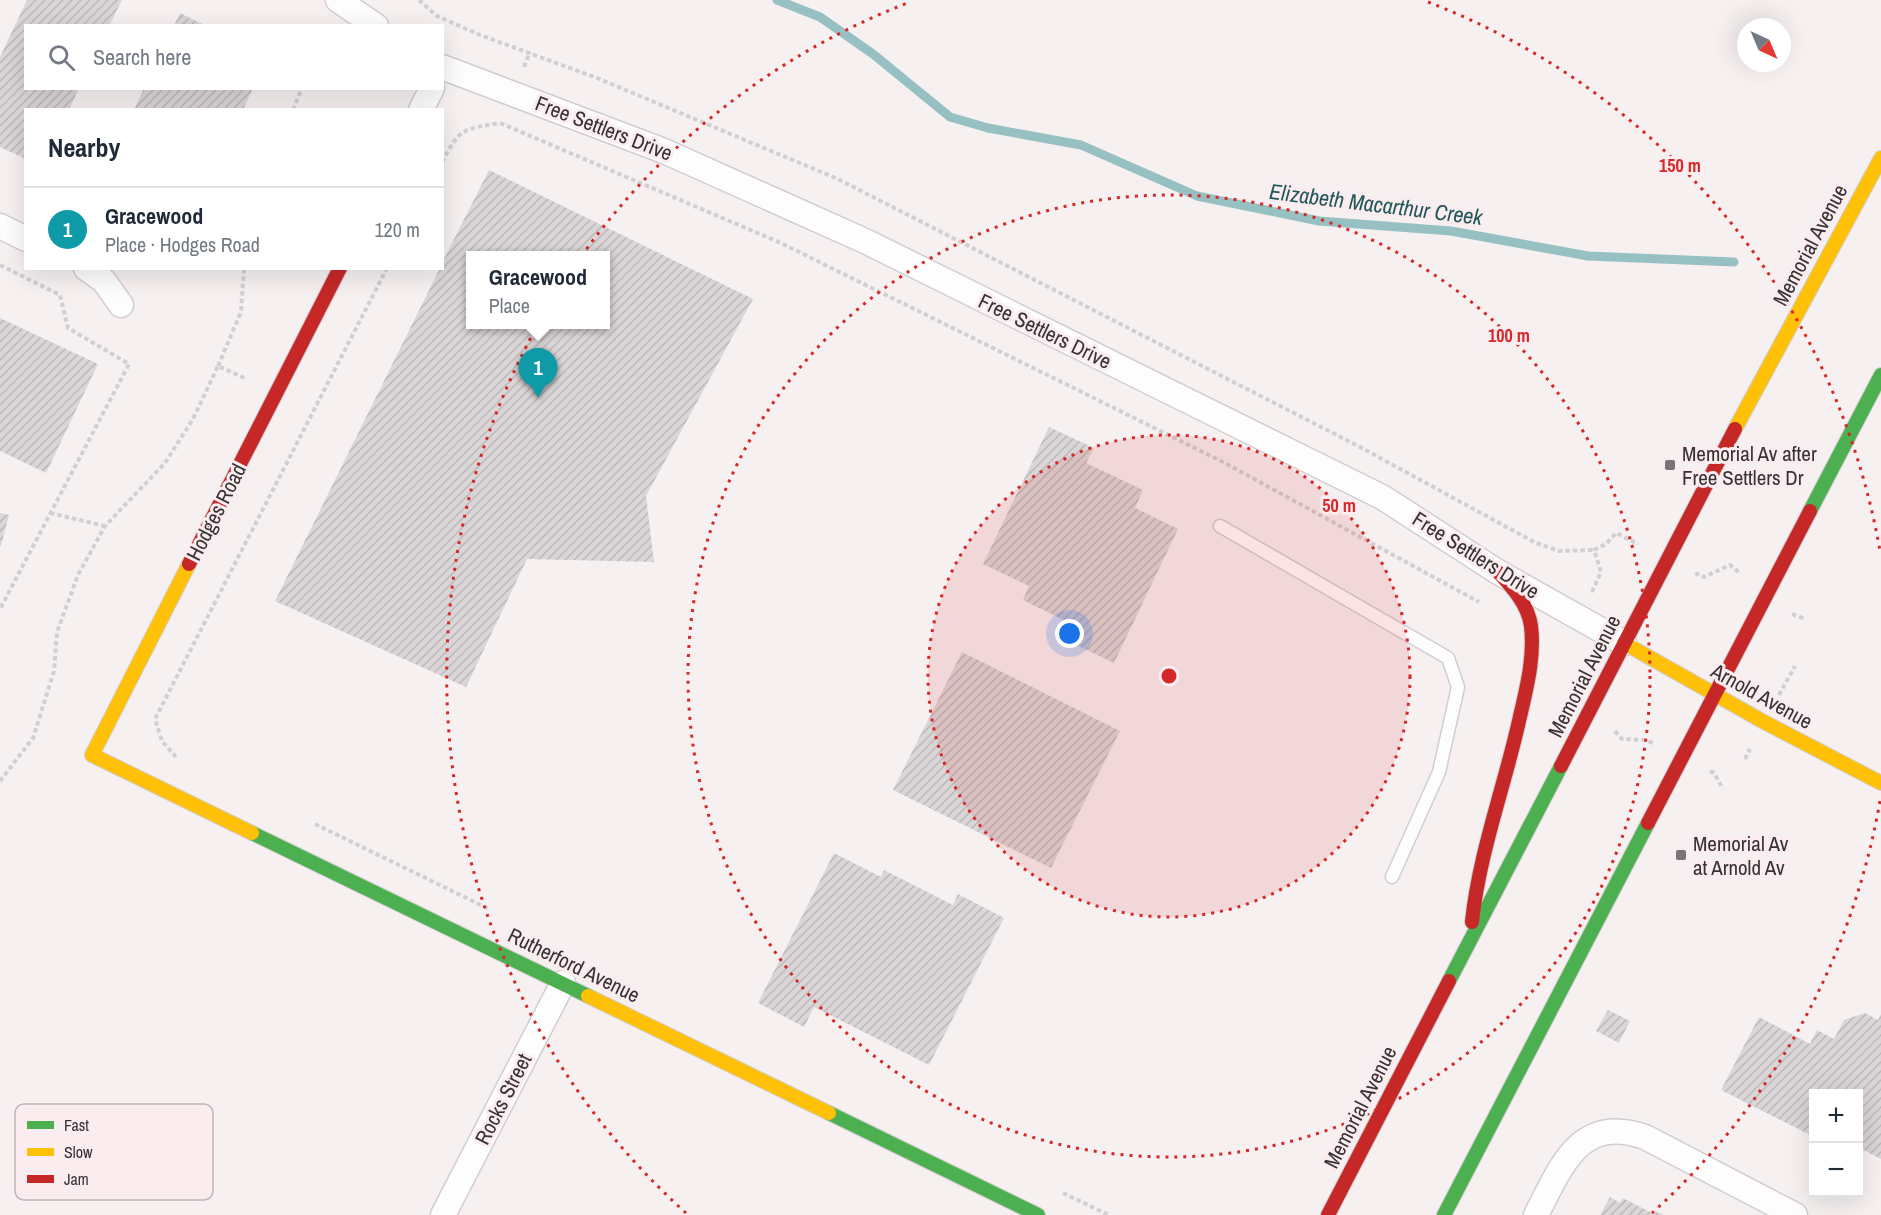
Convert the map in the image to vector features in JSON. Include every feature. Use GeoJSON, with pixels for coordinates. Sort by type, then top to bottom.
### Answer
{"type":"FeatureCollection","features":[{"type":"Feature","properties":{"kind":"main road","name":"Memorial Avenue"},"geometry":{"type":"LineString","coordinates":[[1328,1215],[1760,381],[1881,158]]}},
{"type":"Feature","properties":{"kind":"main road","name":"Hodges Road"},"geometry":{"type":"LineString","coordinates":[[92,755],[339,270]]}},
{"type":"Feature","properties":{"kind":"main road"},"geometry":{"type":"LineString","coordinates":[[1444,1215],[1881,375]]}},
{"type":"Feature","properties":{"kind":"main road"},"geometry":{"type":"LineString","coordinates":[[1471,939],[1476,880],[1504,786],[1527,687],[1532,654],[1531,624],[1524,606],[1515,590],[1498,572]]}},
{"type":"Feature","properties":{"kind":"main road","name":"Arnold Avenue"},"geometry":{"type":"LineString","coordinates":[[1624,643],[1881,783]]}},
{"type":"Feature","properties":{"kind":"main road","name":"Rutherford Avenue"},"geometry":{"type":"LineString","coordinates":[[92,755],[1038,1215]]}},
{"type":"Feature","properties":{"kind":"street"},"geometry":{"type":"LineString","coordinates":[[338,0],[373,24]]}},
{"type":"Feature","properties":{"kind":"street","name":"Free Settlers Drive"},"geometry":{"type":"LineString","coordinates":[[444,67],[664,151],[865,241],[1382,497],[1498,572],[1624,643]]}},
{"type":"Feature","properties":{"kind":"street"},"geometry":{"type":"LineString","coordinates":[[422,108],[431,90]]}},
{"type":"Feature","properties":{"kind":"street"},"geometry":{"type":"LineString","coordinates":[[0,226],[24,238]]}},
{"type":"Feature","properties":{"kind":"street"},"geometry":{"type":"LineString","coordinates":[[89,270],[104,281],[121,305]]}},
{"type":"Feature","properties":{"kind":"street","name":"Rocks Street"},"geometry":{"type":"LineString","coordinates":[[442,1215],[562,983]]}},
{"type":"Feature","properties":{"kind":"street"},"geometry":{"type":"LineString","coordinates":[[1536,1215],[1571,1151],[1584,1141],[1614,1131],[1630,1132],[1645,1137],[1795,1215]]}},
{"type":"Feature","properties":{"kind":"lane"},"geometry":{"type":"LineString","coordinates":[[1220,526],[1448,658],[1458,687],[1439,772],[1392,877]]}},
{"type":"Feature","properties":{"kind":"path"},"geometry":{"type":"LineString","coordinates":[[418,0],[437,16],[480,35],[597,78],[838,178],[1360,447],[1536,543],[1559,551],[1594,550],[1606,544],[1616,533],[1638,543]]}},
{"type":"Feature","properties":{"kind":"path"},"geometry":{"type":"LineString","coordinates":[[294,108],[301,90]]}},
{"type":"Feature","properties":{"kind":"path"},"geometry":{"type":"LineString","coordinates":[[444,158],[456,136],[471,128],[500,123],[759,234],[1225,463],[1488,608]]}},
{"type":"Feature","properties":{"kind":"path"},"geometry":{"type":"LineString","coordinates":[[0,265],[60,295],[68,328],[129,364],[0,609]]}},
{"type":"Feature","properties":{"kind":"path"},"geometry":{"type":"LineString","coordinates":[[0,781],[33,738],[54,671],[57,632],[78,575],[105,526],[165,463],[193,419],[242,312],[244,270]]}},
{"type":"Feature","properties":{"kind":"path"},"geometry":{"type":"LineString","coordinates":[[185,762],[175,757],[162,741],[155,719],[386,270]]}},
{"type":"Feature","properties":{"kind":"path"},"geometry":{"type":"LineString","coordinates":[[218,366],[277,392]]}},
{"type":"Feature","properties":{"kind":"path"},"geometry":{"type":"LineString","coordinates":[[50,513],[105,526]]}},
{"type":"Feature","properties":{"kind":"path"},"geometry":{"type":"LineString","coordinates":[[1594,550],[1601,572]]}},
{"type":"Feature","properties":{"kind":"path"},"geometry":{"type":"LineString","coordinates":[[1693,572],[1704,577],[1730,565],[1740,574]]}},
{"type":"Feature","properties":{"kind":"path"},"geometry":{"type":"LineString","coordinates":[[1796,616],[1806,620]]}},
{"type":"Feature","properties":{"kind":"path"},"geometry":{"type":"LineString","coordinates":[[1622,739],[1647,740]]}},
{"type":"Feature","properties":{"kind":"path"},"geometry":{"type":"LineString","coordinates":[[1714,773],[1723,789]]}},
{"type":"Feature","properties":{"kind":"path"},"geometry":{"type":"LineString","coordinates":[[313,823],[495,911]]}},
{"type":"Feature","properties":{"kind":"path"},"geometry":{"type":"LineString","coordinates":[[1058,1190],[1109,1215]]}},
{"type":"Feature","properties":{"kind":"building"},"geometry":{"type":"Polygon","coordinates":[[[27,0],[122,0],[110,24],[24,24],[24,90],[78,90],[70,108],[24,108],[24,158],[0,147],[0,57],[27,0]]]}},
{"type":"Feature","properties":{"kind":"building"},"geometry":{"type":"Polygon","coordinates":[[[180,13],[202,24],[175,24],[180,13]]]}},
{"type":"Feature","properties":{"kind":"building"},"geometry":{"type":"Polygon","coordinates":[[[143,90],[252,90],[244,108],[135,108],[143,90]]]}},
{"type":"Feature","properties":{"kind":"building"},"geometry":{"type":"Polygon","coordinates":[[[489,170],[753,299],[646,496],[654,562],[527,559],[466,687],[275,601],[439,270],[444,270],[444,259],[489,170]]]}},
{"type":"Feature","properties":{"kind":"building"},"geometry":{"type":"Polygon","coordinates":[[[0,318],[98,364],[46,473],[0,451],[0,318]]]}},
{"type":"Feature","properties":{"kind":"building"},"geometry":{"type":"Polygon","coordinates":[[[1049,427],[1094,448],[1086,463],[1143,490],[1135,508],[1178,529],[1114,663],[1068,641],[1076,626],[1023,600],[1029,586],[983,564],[1049,427]]]}},
{"type":"Feature","properties":{"kind":"building"},"geometry":{"type":"Polygon","coordinates":[[[0,513],[9,515],[1,546],[0,546],[0,513]]]}},
{"type":"Feature","properties":{"kind":"building"},"geometry":{"type":"Polygon","coordinates":[[[962,652],[1120,731],[1051,868],[893,790],[962,652]]]}},
{"type":"Feature","properties":{"kind":"building"},"geometry":{"type":"Polygon","coordinates":[[[834,853],[881,877],[884,870],[953,905],[958,894],[1004,918],[929,1065],[814,1007],[804,1027],[758,1003],[834,853]]]}},
{"type":"Feature","properties":{"kind":"building"},"geometry":{"type":"Polygon","coordinates":[[[1608,1010],[1630,1021],[1619,1043],[1596,1031],[1608,1010]]]}},
{"type":"Feature","properties":{"kind":"building"},"geometry":{"type":"Polygon","coordinates":[[[1865,1013],[1878,1020],[1881,1014],[1881,1159],[1863,1150],[1863,1089],[1809,1089],[1809,1134],[1721,1090],[1759,1017],[1810,1044],[1817,1030],[1834,1039],[1844,1020],[1865,1013]]]}},
{"type":"Feature","properties":{"kind":"building"},"geometry":{"type":"Polygon","coordinates":[[[1610,1197],[1620,1203],[1623,1198],[1654,1214],[1655,1211],[1663,1215],[1600,1215],[1610,1197]]]}},
{"type":"Feature","properties":{"kind":"waterway","name":"Elizabeth Macarthur Creek"},"geometry":{"type":"LineString","coordinates":[[777,0],[820,17],[873,54],[950,117],[988,128],[1081,145],[1197,196],[1319,221],[1451,231],[1588,256],[1734,262]]}},
{"type":"Feature","properties":{"kind":"traffic: fast"},"geometry":{"type":"LineString","coordinates":[[1810,511],[1881,375]]}},
{"type":"Feature","properties":{"kind":"traffic: fast"},"geometry":{"type":"LineString","coordinates":[[1449,981],[1561,766]]}},
{"type":"Feature","properties":{"kind":"traffic: fast"},"geometry":{"type":"LineString","coordinates":[[1444,1215],[1648,823]]}},
{"type":"Feature","properties":{"kind":"traffic: fast"},"geometry":{"type":"LineString","coordinates":[[252,833],[588,996]]}},
{"type":"Feature","properties":{"kind":"traffic: fast"},"geometry":{"type":"LineString","coordinates":[[829,1113],[1038,1215]]}},
{"type":"Feature","properties":{"kind":"traffic: slow"},"geometry":{"type":"LineString","coordinates":[[1735,429],[1881,158]]}},
{"type":"Feature","properties":{"kind":"traffic: slow"},"geometry":{"type":"LineString","coordinates":[[189,564],[92,755],[252,833]]}},
{"type":"Feature","properties":{"kind":"traffic: slow"},"geometry":{"type":"LineString","coordinates":[[1624,643],[1764,722],[1881,783]]}},
{"type":"Feature","properties":{"kind":"traffic: slow"},"geometry":{"type":"LineString","coordinates":[[588,996],[829,1113]]}},
{"type":"Feature","properties":{"kind":"traffic: jam"},"geometry":{"type":"LineString","coordinates":[[189,564],[339,270]]}},
{"type":"Feature","properties":{"kind":"traffic: jam"},"geometry":{"type":"LineString","coordinates":[[1561,766],[1735,429]]}},
{"type":"Feature","properties":{"kind":"traffic: jam"},"geometry":{"type":"LineString","coordinates":[[1648,823],[1810,511]]}},
{"type":"Feature","properties":{"kind":"traffic: jam"},"geometry":{"type":"LineString","coordinates":[[1472,922],[1480,871],[1513,746],[1532,650],[1531,626],[1527,610],[1498,572]]}},
{"type":"Feature","properties":{"kind":"traffic: jam"},"geometry":{"type":"LineString","coordinates":[[1328,1215],[1449,981]]}},
{"type":"Feature","properties":{"kind":"place","name":"Gracewood"},"geometry":{"type":"Point","coordinates":[538,398]}},
{"type":"Feature","properties":{"kind":"place","name":"Memorial Av after Free Settlers Dr"},"geometry":{"type":"Point","coordinates":[1670,465]}},
{"type":"Feature","properties":{"kind":"place","name":"Memorial Av at Arnold Av"},"geometry":{"type":"Point","coordinates":[1681,855]}}]}
